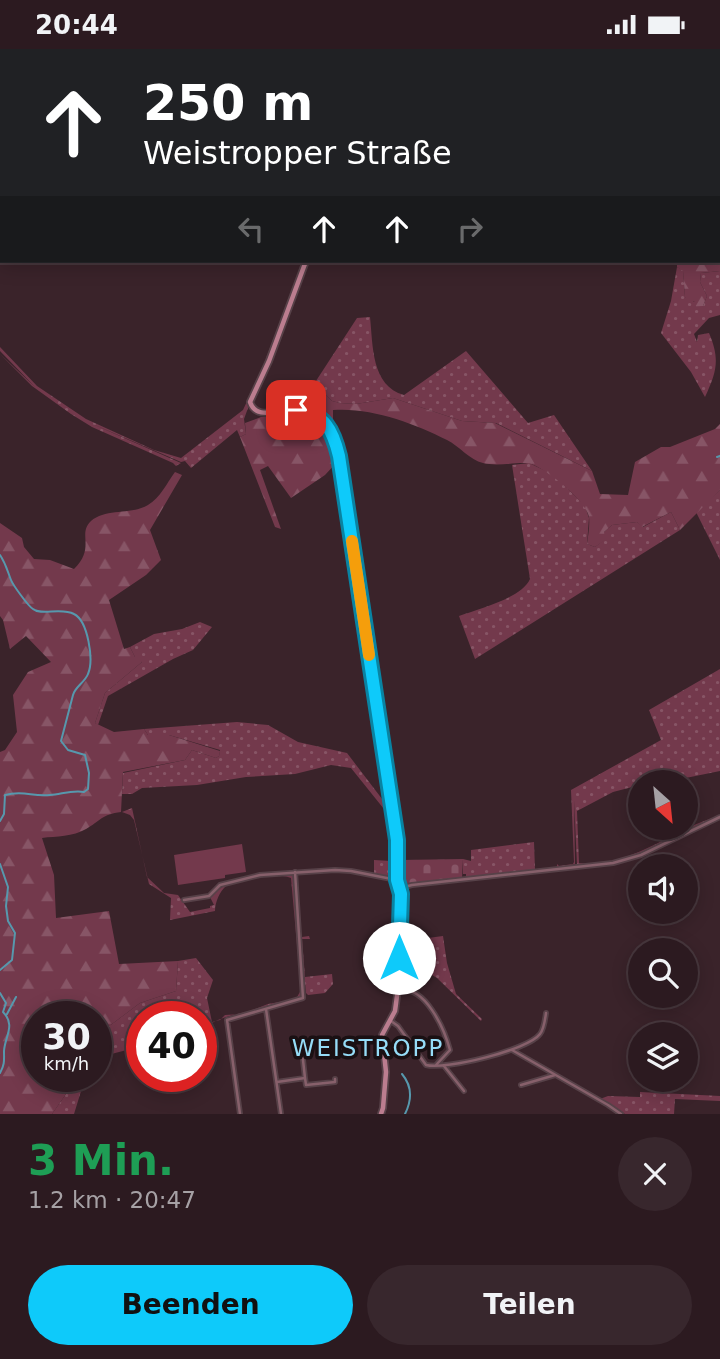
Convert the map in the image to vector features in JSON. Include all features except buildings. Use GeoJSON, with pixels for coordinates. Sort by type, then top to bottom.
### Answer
{"type":"FeatureCollection","features":[{"type":"Feature","properties":{"kind":"street"},"geometry":{"type":"LineString","coordinates":[[305,263],[250,404],[261,413],[296,410],[316,415],[325,421],[334,437],[342,470],[397,840],[397,880],[400,888],[399,983],[396,1008],[381,1039],[386,1072],[380,1114]]}},
{"type":"Feature","properties":{"kind":"street"},"geometry":{"type":"LineString","coordinates":[[400,888],[606,865],[634,858],[720,817]]}},
{"type":"Feature","properties":{"kind":"street"},"geometry":{"type":"LineString","coordinates":[[184,900],[209,896],[220,885],[235,879],[295,872],[351,871],[397,880]]}},
{"type":"Feature","properties":{"kind":"street"},"geometry":{"type":"LineString","coordinates":[[240,1114],[227,1020],[303,998],[295,872]]}},
{"type":"Feature","properties":{"kind":"street"},"geometry":{"type":"LineString","coordinates":[[399,983],[427,1002],[449,1046],[449,1053],[435,1067]]}},
{"type":"Feature","properties":{"kind":"street"},"geometry":{"type":"LineString","coordinates":[[398,990],[405,988]]}},
{"type":"Feature","properties":{"kind":"street"},"geometry":{"type":"LineString","coordinates":[[266,1009],[281,1114]]}},
{"type":"Feature","properties":{"kind":"street"},"geometry":{"type":"LineString","coordinates":[[390,1021],[398,1026],[426,1065],[435,1067],[512,1050],[540,1034],[546,1013]]}},
{"type":"Feature","properties":{"kind":"street"},"geometry":{"type":"LineString","coordinates":[[301,1042],[306,1085],[335,1082],[335,1079]]}},
{"type":"Feature","properties":{"kind":"street"},"geometry":{"type":"LineString","coordinates":[[512,1050],[621,1114]]}},
{"type":"Feature","properties":{"kind":"street"},"geometry":{"type":"LineString","coordinates":[[444,1066],[464,1091]]}},
{"type":"Feature","properties":{"kind":"street"},"geometry":{"type":"LineString","coordinates":[[521,1085],[555,1075]]}},
{"type":"Feature","properties":{"kind":"street"},"geometry":{"type":"LineString","coordinates":[[277,1082],[305,1078]]}},
{"type":"Feature","properties":{"kind":"green space"},"geometry":{"type":"Polygon","coordinates":[[[304,263],[260,378],[249,399],[244,419],[246,434],[240,437],[237,430],[191,468],[185,461],[181,462],[88,422],[181,463],[176,466],[92,427],[71,414],[32,386],[0,354],[35,387],[0,351],[0,347],[37,386],[86,419],[154,450],[181,458],[243,410],[304,263]]]}},
{"type":"Feature","properties":{"kind":"green space"},"geometry":{"type":"Polygon","coordinates":[[[677,263],[720,263],[720,271],[701,273],[700,282],[707,296],[703,306],[696,307],[694,301],[685,297],[683,271],[677,267],[677,263]]]}},
{"type":"Feature","properties":{"kind":"green space"},"geometry":{"type":"Polygon","coordinates":[[[677,267],[683,270],[685,297],[703,306],[707,296],[700,282],[701,273],[720,271],[720,315],[709,318],[694,334],[697,342],[698,335],[709,333],[715,350],[716,365],[705,397],[691,372],[661,333],[671,301],[677,267]]]}},
{"type":"Feature","properties":{"kind":"green space"},"geometry":{"type":"Polygon","coordinates":[[[370,317],[376,363],[385,383],[393,390],[404,395],[466,351],[528,423],[554,415],[592,471],[496,423],[462,421],[393,398],[356,404],[332,401],[314,384],[357,318],[370,317]]]}},
{"type":"Feature","properties":{"kind":"green space"},"geometry":{"type":"Polygon","coordinates":[[[314,384],[332,401],[340,403],[356,404],[393,398],[462,421],[495,423],[592,471],[600,494],[628,495],[635,462],[661,447],[670,447],[715,429],[720,424],[720,490],[680,530],[671,512],[642,527],[637,522],[612,525],[604,532],[605,540],[595,547],[587,544],[589,517],[586,510],[565,486],[538,467],[527,463],[483,463],[434,434],[406,422],[362,411],[333,410],[333,428],[324,414],[301,404],[314,384]]]}},
{"type":"Feature","properties":{"kind":"green space"},"geometry":{"type":"Polygon","coordinates":[[[301,414],[317,422],[327,432],[337,462],[325,475],[291,498],[268,466],[260,470],[281,529],[275,527],[240,437],[246,434],[245,423],[261,417],[301,414]]]}},
{"type":"Feature","properties":{"kind":"green space"},"geometry":{"type":"Polygon","coordinates":[[[529,463],[554,475],[585,506],[589,518],[587,544],[595,547],[604,540],[604,532],[612,525],[637,522],[643,527],[671,512],[680,530],[475,659],[459,616],[509,597],[530,579],[512,465],[529,463]]]}},
{"type":"Feature","properties":{"kind":"green space"},"geometry":{"type":"Polygon","coordinates":[[[175,472],[182,475],[150,530],[161,560],[146,575],[109,600],[124,649],[130,647],[135,657],[140,657],[142,662],[105,693],[95,723],[114,732],[144,729],[148,735],[169,735],[220,751],[219,756],[216,758],[192,750],[185,760],[123,772],[121,812],[105,816],[76,833],[42,838],[54,875],[56,918],[109,911],[119,964],[178,961],[176,991],[146,1001],[126,1001],[126,1014],[112,1024],[112,1001],[21,1001],[21,1092],[67,1092],[52,1114],[0,1114],[0,752],[5,750],[17,732],[13,695],[28,672],[51,662],[26,636],[10,649],[0,616],[0,523],[22,538],[24,547],[34,559],[50,560],[74,569],[84,554],[87,526],[91,521],[104,514],[142,508],[160,494],[175,472]]]}},
{"type":"Feature","properties":{"kind":"green space"},"geometry":{"type":"Polygon","coordinates":[[[720,490],[720,560],[696,512],[720,490]]]}},
{"type":"Feature","properties":{"kind":"green space"},"geometry":{"type":"Polygon","coordinates":[[[200,622],[212,627],[193,650],[108,696],[98,725],[95,723],[105,693],[142,662],[135,657],[130,647],[154,634],[182,629],[200,622]]]}},
{"type":"Feature","properties":{"kind":"green space"},"geometry":{"type":"Polygon","coordinates":[[[720,669],[720,771],[698,775],[698,770],[628,770],[628,788],[613,792],[577,811],[579,863],[598,863],[628,856],[628,858],[606,863],[577,865],[574,800],[575,864],[557,868],[557,864],[559,866],[574,862],[571,790],[661,740],[649,710],[720,669]]]}},
{"type":"Feature","properties":{"kind":"green space"},"geometry":{"type":"Polygon","coordinates":[[[237,722],[268,725],[298,742],[347,753],[392,812],[397,853],[395,878],[377,873],[374,875],[374,860],[391,861],[396,856],[392,819],[351,768],[331,765],[295,774],[142,788],[132,794],[122,794],[123,773],[185,760],[192,750],[216,758],[219,756],[220,750],[169,735],[148,735],[144,729],[237,722]]]}},
{"type":"Feature","properties":{"kind":"green space"},"geometry":{"type":"Polygon","coordinates":[[[132,808],[142,856],[134,820],[122,812],[132,808]]]}},
{"type":"Feature","properties":{"kind":"green space"},"geometry":{"type":"Polygon","coordinates":[[[720,816],[698,826],[703,821],[720,816]]]}},
{"type":"Feature","properties":{"kind":"green space"},"geometry":{"type":"Polygon","coordinates":[[[664,840],[668,840],[638,854],[635,854],[664,840]]]}},
{"type":"Feature","properties":{"kind":"green space"},"geometry":{"type":"Polygon","coordinates":[[[534,842],[535,870],[466,879],[466,874],[463,874],[463,859],[471,861],[471,850],[534,842]]]}},
{"type":"Feature","properties":{"kind":"green space"},"geometry":{"type":"Polygon","coordinates":[[[242,844],[246,872],[178,885],[174,855],[242,844]]]}},
{"type":"Feature","properties":{"kind":"green space"},"geometry":{"type":"Polygon","coordinates":[[[463,859],[462,879],[401,884],[401,860],[463,859]]]}},
{"type":"Feature","properties":{"kind":"green space"},"geometry":{"type":"Polygon","coordinates":[[[293,875],[303,991],[299,999],[249,1011],[296,999],[301,990],[291,878],[268,876],[239,880],[222,891],[215,911],[170,920],[171,898],[149,884],[147,877],[164,893],[178,895],[190,912],[210,908],[214,905],[210,897],[237,880],[257,876],[293,875]]]}},
{"type":"Feature","properties":{"kind":"green space"},"geometry":{"type":"Polygon","coordinates":[[[309,936],[310,939],[302,939],[305,977],[332,974],[333,984],[325,993],[306,993],[301,940],[302,937],[309,936]]]}},
{"type":"Feature","properties":{"kind":"green space"},"geometry":{"type":"Polygon","coordinates":[[[443,936],[456,994],[481,1021],[437,978],[422,969],[419,957],[430,953],[428,938],[443,936]]]}},
{"type":"Feature","properties":{"kind":"green space"},"geometry":{"type":"Polygon","coordinates":[[[196,958],[213,980],[208,1001],[146,1001],[176,991],[178,961],[196,958]]]}},
{"type":"Feature","properties":{"kind":"green space"},"geometry":{"type":"Polygon","coordinates":[[[126,1014],[126,1050],[112,1054],[112,1024],[126,1014]]]}},
{"type":"Feature","properties":{"kind":"green space"},"geometry":{"type":"Polygon","coordinates":[[[67,1092],[81,1092],[74,1114],[52,1114],[67,1092]]]}},
{"type":"Feature","properties":{"kind":"green space"},"geometry":{"type":"Polygon","coordinates":[[[640,1092],[720,1096],[720,1101],[675,1099],[674,1114],[625,1114],[600,1099],[608,1096],[640,1097],[640,1092]]]}},
{"type":"Feature","properties":{"kind":"waterway"},"geometry":{"type":"LineString","coordinates":[[0,555],[12,583],[33,609],[41,612],[69,612],[79,618],[86,632],[90,660],[88,674],[73,695],[61,741],[68,750],[85,755],[89,773],[88,789],[84,792],[50,795],[5,795],[4,814],[0,821]]}},
{"type":"Feature","properties":{"kind":"waterway"},"geometry":{"type":"LineString","coordinates":[[0,864],[8,887],[8,921],[15,933],[12,960],[0,970]]}},
{"type":"Feature","properties":{"kind":"waterway"},"geometry":{"type":"LineString","coordinates":[[0,993],[6,1003],[3,1012],[9,1021],[0,1073]]}},
{"type":"Feature","properties":{"kind":"waterway"},"geometry":{"type":"LineString","coordinates":[[7,1014],[16,997]]}},
{"type":"Feature","properties":{"kind":"waterway"},"geometry":{"type":"LineString","coordinates":[[402,1074],[410,1094],[405,1114]]}},
{"type":"Feature","properties":{"kind":"slow traffic"},"geometry":{"type":"LineString","coordinates":[[352,541],[369,655]]}},
{"type":"Feature","properties":{"kind":"district","name":"WEISTROPP"},"geometry":{"type":"Point","coordinates":[368,1048]}},
{"type":"Feature","properties":{"kind":"route"},"geometry":{"type":"LineString","coordinates":[[296,410],[316,415],[325,421],[334,437],[339,456],[397,840],[397,880],[401,894],[399,958]]}}]}
